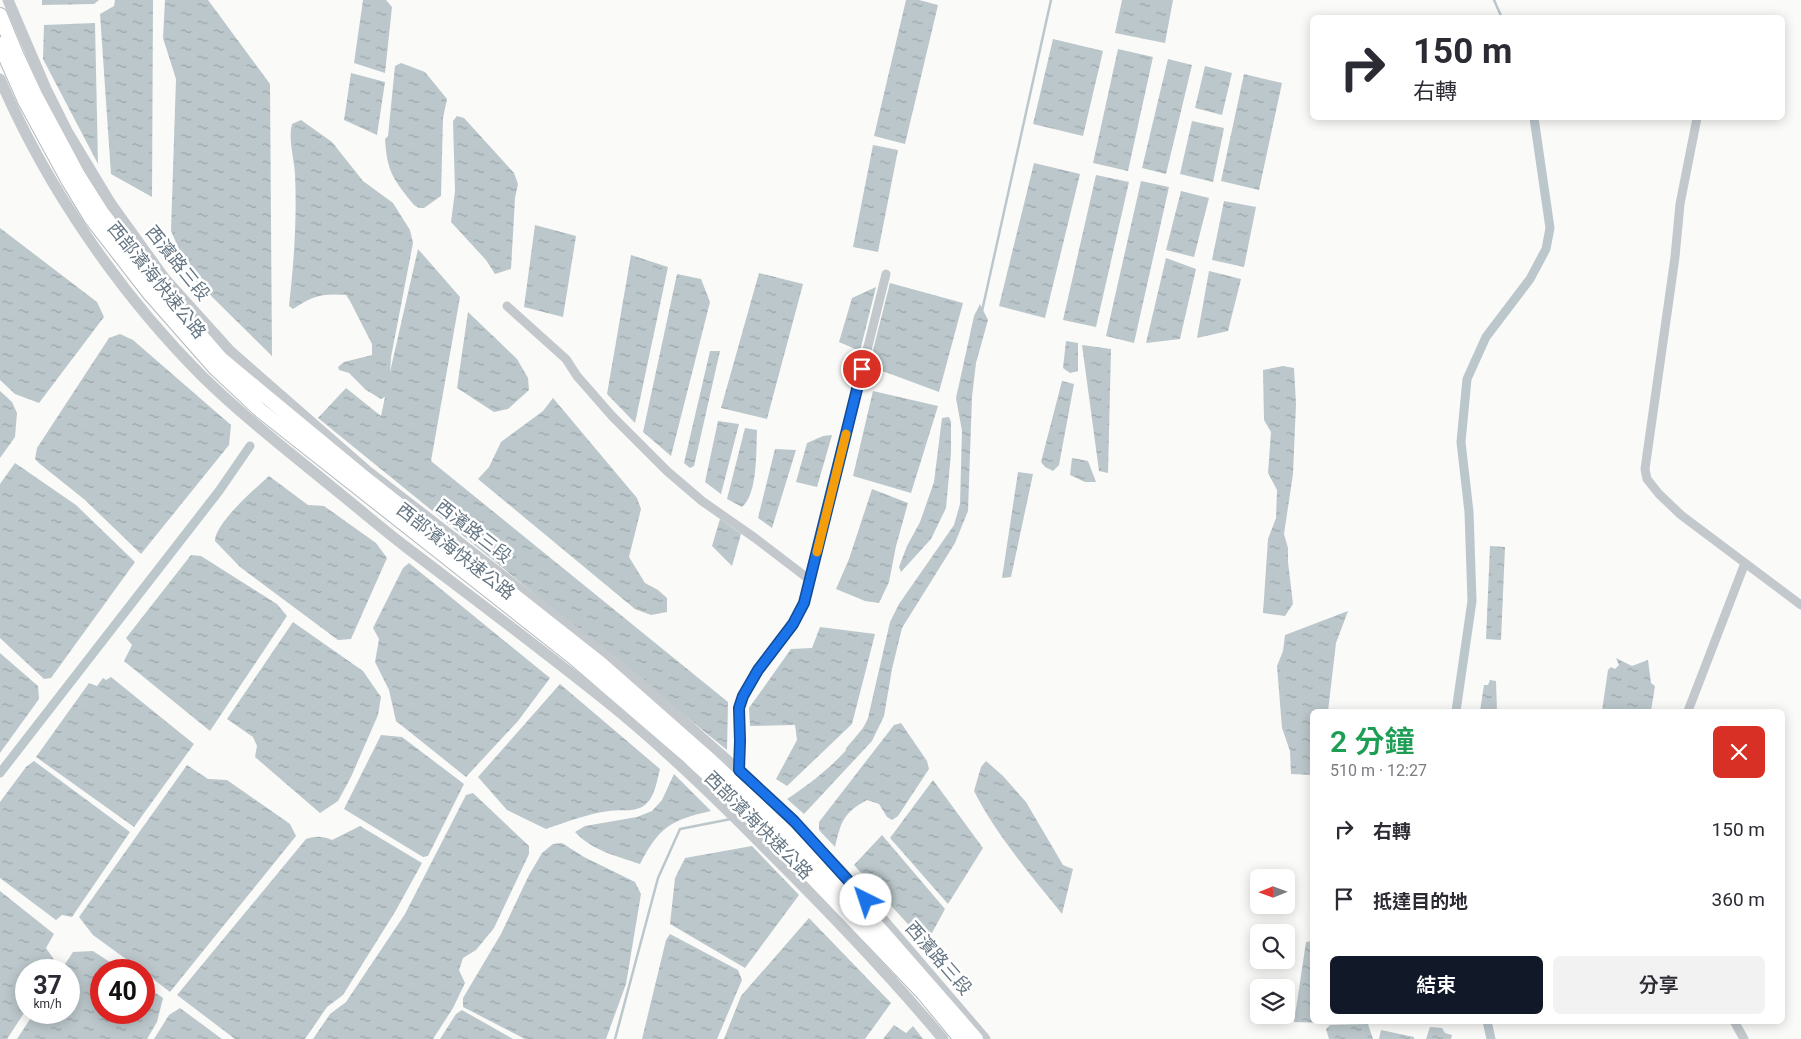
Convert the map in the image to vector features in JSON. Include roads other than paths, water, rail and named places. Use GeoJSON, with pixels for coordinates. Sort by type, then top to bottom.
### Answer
{"type":"FeatureCollection","features":[{"type":"Feature","properties":{"kind":"highway","name":"西部濱海快速公路"},"geometry":{"type":"LineString","coordinates":[[0,16],[35,95],[78,175],[102,213],[158,286],[221,359],[361,475],[600,664],[872,920],[976,1039]]}},
{"type":"Feature","properties":{"kind":"highway","name":"西部濱海快速公路"},"geometry":{"type":"LineString","coordinates":[[0,44],[29,109],[91,218],[150,294],[215,368],[261,411],[573,657],[687,755],[750,806]]}},
{"type":"Feature","properties":{"kind":"highway","name":"西部濱海快速公路"},"geometry":{"type":"LineString","coordinates":[[772,826],[924,994],[960,1039]]}},
{"type":"Feature","properties":{"kind":"street","name":"西濱路三段"},"geometry":{"type":"LineString","coordinates":[[8,0],[67,131],[111,204],[165,279],[230,351],[366,470],[632,675],[771,799],[842,872],[985,1039]]}},
{"type":"Feature","properties":{"kind":"street"},"geometry":{"type":"LineString","coordinates":[[0,78],[12,107],[33,148],[78,222],[134,300],[202,376],[248,419],[404,545],[610,704],[750,832],[857,941],[943,1039]]}},
{"type":"Feature","properties":{"kind":"street"},"geometry":{"type":"LineString","coordinates":[[1698,120],[1680,204],[1675,256],[1645,469],[1647,479],[1658,494],[1681,515],[1801,605]]}},
{"type":"Feature","properties":{"kind":"street"},"geometry":{"type":"LineString","coordinates":[[739,770],[739,708],[743,696],[758,670],[793,624],[804,603],[886,274]]}},
{"type":"Feature","properties":{"kind":"street"},"geometry":{"type":"LineString","coordinates":[[506,306],[566,359],[577,376],[612,416],[667,471],[702,501],[810,580]]}},
{"type":"Feature","properties":{"kind":"street"},"geometry":{"type":"LineString","coordinates":[[1689,709],[1744,563]]}},
{"type":"Feature","properties":{"kind":"street"},"geometry":{"type":"LineString","coordinates":[[1736,1024],[1744,1039]]}},
{"type":"Feature","properties":{"kind":"water"},"geometry":{"type":"Polygon","coordinates":[[[42,0],[99,0],[94,4],[42,5],[42,0]]]}},
{"type":"Feature","properties":{"kind":"water"},"geometry":{"type":"Polygon","coordinates":[[[115,0],[153,0],[152,197],[111,174],[100,14],[114,6],[115,0]]]}},
{"type":"Feature","properties":{"kind":"water"},"geometry":{"type":"Polygon","coordinates":[[[165,0],[208,0],[270,84],[272,356],[191,276],[171,231],[176,79],[163,38],[165,0]]]}},
{"type":"Feature","properties":{"kind":"water"},"geometry":{"type":"Polygon","coordinates":[[[363,0],[386,0],[392,7],[385,73],[354,63],[363,0]]]}},
{"type":"Feature","properties":{"kind":"water"},"geometry":{"type":"Polygon","coordinates":[[[906,0],[919,0],[938,5],[905,144],[874,136],[906,0]]]}},
{"type":"Feature","properties":{"kind":"water"},"geometry":{"type":"Polygon","coordinates":[[[1122,0],[1173,0],[1165,43],[1115,33],[1122,0]]]}},
{"type":"Feature","properties":{"kind":"water"},"geometry":{"type":"Polygon","coordinates":[[[95,23],[98,164],[43,59],[44,25],[95,23]]]}},
{"type":"Feature","properties":{"kind":"water"},"geometry":{"type":"Polygon","coordinates":[[[1053,39],[1103,51],[1083,136],[1033,124],[1053,39]]]}},
{"type":"Feature","properties":{"kind":"water"},"geometry":{"type":"Polygon","coordinates":[[[1118,49],[1153,57],[1128,171],[1093,163],[1118,49]]]}},
{"type":"Feature","properties":{"kind":"water"},"geometry":{"type":"Polygon","coordinates":[[[1168,59],[1192,65],[1166,174],[1142,168],[1168,59]]]}},
{"type":"Feature","properties":{"kind":"water"},"geometry":{"type":"Polygon","coordinates":[[[401,63],[425,72],[447,99],[443,118],[441,196],[424,208],[414,205],[397,182],[390,168],[386,151],[385,139],[388,136],[395,66],[401,63]]]}},
{"type":"Feature","properties":{"kind":"water"},"geometry":{"type":"Polygon","coordinates":[[[1205,66],[1232,73],[1222,115],[1195,108],[1205,66]]]}},
{"type":"Feature","properties":{"kind":"water"},"geometry":{"type":"Polygon","coordinates":[[[351,73],[385,82],[377,135],[344,120],[351,73]]]}},
{"type":"Feature","properties":{"kind":"water"},"geometry":{"type":"Polygon","coordinates":[[[1244,74],[1282,83],[1259,190],[1221,181],[1244,74]]]}},
{"type":"Feature","properties":{"kind":"water"},"geometry":{"type":"Polygon","coordinates":[[[457,116],[464,118],[514,173],[518,184],[515,198],[511,269],[495,274],[486,260],[451,222],[455,191],[453,121],[457,116]]]}},
{"type":"Feature","properties":{"kind":"water"},"geometry":{"type":"Polygon","coordinates":[[[301,120],[332,142],[363,181],[393,203],[410,230],[413,243],[391,357],[390,372],[418,249],[460,297],[431,461],[728,702],[727,750],[318,418],[346,388],[381,416],[385,397],[381,399],[366,390],[349,373],[339,370],[338,367],[344,362],[372,355],[372,344],[346,295],[324,295],[312,298],[293,309],[289,306],[294,257],[296,207],[291,130],[292,124],[301,120]]]}},
{"type":"Feature","properties":{"kind":"water"},"geometry":{"type":"Polygon","coordinates":[[[1192,121],[1224,128],[1213,182],[1180,174],[1192,121]]]}},
{"type":"Feature","properties":{"kind":"water"},"geometry":{"type":"Polygon","coordinates":[[[873,145],[898,150],[878,252],[853,247],[873,145]]]}},
{"type":"Feature","properties":{"kind":"water"},"geometry":{"type":"Polygon","coordinates":[[[1034,163],[1080,174],[1045,318],[999,306],[1034,163]]]}},
{"type":"Feature","properties":{"kind":"water"},"geometry":{"type":"Polygon","coordinates":[[[1096,175],[1129,182],[1096,327],[1063,320],[1096,175]]]}},
{"type":"Feature","properties":{"kind":"water"},"geometry":{"type":"Polygon","coordinates":[[[1141,181],[1169,187],[1134,343],[1106,336],[1141,181]]]}},
{"type":"Feature","properties":{"kind":"water"},"geometry":{"type":"Polygon","coordinates":[[[1181,191],[1209,198],[1194,257],[1166,250],[1181,191]]]}},
{"type":"Feature","properties":{"kind":"water"},"geometry":{"type":"Polygon","coordinates":[[[1224,201],[1256,207],[1244,267],[1212,260],[1224,201]]]}},
{"type":"Feature","properties":{"kind":"water"},"geometry":{"type":"Polygon","coordinates":[[[535,225],[576,236],[563,317],[524,307],[535,225]]]}},
{"type":"Feature","properties":{"kind":"water"},"geometry":{"type":"Polygon","coordinates":[[[0,228],[97,302],[104,317],[39,403],[15,394],[0,380],[0,228]]]}},
{"type":"Feature","properties":{"kind":"water"},"geometry":{"type":"Polygon","coordinates":[[[631,255],[668,267],[635,423],[607,394],[631,255]]]}},
{"type":"Feature","properties":{"kind":"water"},"geometry":{"type":"Polygon","coordinates":[[[1166,258],[1196,269],[1180,339],[1146,343],[1166,258]]]}},
{"type":"Feature","properties":{"kind":"water"},"geometry":{"type":"Polygon","coordinates":[[[1209,271],[1241,279],[1228,331],[1197,338],[1209,271]]]}},
{"type":"Feature","properties":{"kind":"water"},"geometry":{"type":"Polygon","coordinates":[[[759,273],[803,284],[767,419],[721,408],[759,273]]]}},
{"type":"Feature","properties":{"kind":"water"},"geometry":{"type":"Polygon","coordinates":[[[677,274],[701,279],[710,302],[671,456],[643,432],[677,274]]]}},
{"type":"Feature","properties":{"kind":"water"},"geometry":{"type":"Polygon","coordinates":[[[890,283],[963,303],[939,392],[869,366],[890,283]]]}},
{"type":"Feature","properties":{"kind":"water"},"geometry":{"type":"Polygon","coordinates":[[[876,287],[860,351],[839,342],[852,298],[876,287]]]}},
{"type":"Feature","properties":{"kind":"water"},"geometry":{"type":"Polygon","coordinates":[[[980,304],[988,320],[976,363],[972,397],[968,511],[955,543],[902,628],[892,669],[884,716],[872,741],[804,814],[787,799],[833,763],[854,741],[862,729],[868,718],[890,622],[899,604],[954,525],[960,504],[962,431],[956,398],[974,316],[980,304]]]}},
{"type":"Feature","properties":{"kind":"water"},"geometry":{"type":"Polygon","coordinates":[[[468,312],[517,359],[528,378],[529,390],[508,409],[494,412],[457,388],[468,312]]]}},
{"type":"Feature","properties":{"kind":"water"},"geometry":{"type":"Polygon","coordinates":[[[120,334],[133,340],[231,425],[229,445],[141,554],[85,500],[35,459],[37,448],[109,338],[120,334]]]}},
{"type":"Feature","properties":{"kind":"water"},"geometry":{"type":"Polygon","coordinates":[[[1066,341],[1078,343],[1078,371],[1070,373],[1063,368],[1066,341]]]}},
{"type":"Feature","properties":{"kind":"water"},"geometry":{"type":"Polygon","coordinates":[[[1082,345],[1111,349],[1108,473],[1099,471],[1082,345]]]}},
{"type":"Feature","properties":{"kind":"water"},"geometry":{"type":"Polygon","coordinates":[[[710,351],[720,351],[694,466],[690,468],[684,463],[710,351]]]}},
{"type":"Feature","properties":{"kind":"water"},"geometry":{"type":"Polygon","coordinates":[[[1283,366],[1294,368],[1296,404],[1293,474],[1284,534],[1288,548],[1293,604],[1285,616],[1263,613],[1268,539],[1276,518],[1277,490],[1268,473],[1271,432],[1264,420],[1263,370],[1283,366]]]}},
{"type":"Feature","properties":{"kind":"water"},"geometry":{"type":"Polygon","coordinates":[[[1062,381],[1074,384],[1059,465],[1053,471],[1045,467],[1041,462],[1062,381]]]}},
{"type":"Feature","properties":{"kind":"water"},"geometry":{"type":"Polygon","coordinates":[[[0,391],[12,402],[17,413],[15,437],[0,458],[0,391]]]}},
{"type":"Feature","properties":{"kind":"water"},"geometry":{"type":"Polygon","coordinates":[[[873,391],[938,406],[911,493],[853,476],[873,391]]]}},
{"type":"Feature","properties":{"kind":"water"},"geometry":{"type":"Polygon","coordinates":[[[553,398],[637,498],[641,509],[629,557],[645,583],[658,590],[667,598],[667,612],[651,615],[635,609],[478,479],[489,467],[501,442],[543,411],[553,398]]]}},
{"type":"Feature","properties":{"kind":"water"},"geometry":{"type":"Polygon","coordinates":[[[949,417],[951,422],[951,453],[946,508],[931,539],[901,572],[899,567],[907,546],[920,522],[934,482],[942,418],[949,417]]]}},
{"type":"Feature","properties":{"kind":"water"},"geometry":{"type":"Polygon","coordinates":[[[718,421],[739,424],[721,494],[705,482],[718,421]]]}},
{"type":"Feature","properties":{"kind":"water"},"geometry":{"type":"Polygon","coordinates":[[[745,428],[757,430],[754,482],[747,501],[742,507],[727,499],[745,428]]]}},
{"type":"Feature","properties":{"kind":"water"},"geometry":{"type":"Polygon","coordinates":[[[832,435],[817,487],[796,482],[807,443],[823,436],[832,435]]]}},
{"type":"Feature","properties":{"kind":"water"},"geometry":{"type":"Polygon","coordinates":[[[775,449],[796,450],[772,528],[758,518],[775,449]]]}},
{"type":"Feature","properties":{"kind":"water"},"geometry":{"type":"Polygon","coordinates":[[[1072,458],[1088,461],[1096,482],[1085,482],[1070,475],[1072,458]]]}},
{"type":"Feature","properties":{"kind":"water"},"geometry":{"type":"Polygon","coordinates":[[[15,463],[76,505],[135,562],[51,678],[44,679],[0,638],[0,484],[15,463]]]}},
{"type":"Feature","properties":{"kind":"water"},"geometry":{"type":"Polygon","coordinates":[[[1018,472],[1033,474],[1011,577],[1002,578],[1018,472]]]}},
{"type":"Feature","properties":{"kind":"water"},"geometry":{"type":"Polygon","coordinates":[[[269,476],[308,505],[324,506],[376,543],[387,558],[351,639],[338,640],[240,567],[215,541],[221,525],[228,516],[269,476]]]}},
{"type":"Feature","properties":{"kind":"water"},"geometry":{"type":"Polygon","coordinates":[[[872,489],[908,503],[896,546],[889,582],[879,603],[865,601],[836,589],[849,559],[872,489]]]}},
{"type":"Feature","properties":{"kind":"water"},"geometry":{"type":"Polygon","coordinates":[[[720,519],[741,534],[732,566],[712,546],[720,519]]]}},
{"type":"Feature","properties":{"kind":"water"},"geometry":{"type":"Polygon","coordinates":[[[1490,546],[1505,547],[1501,640],[1486,639],[1490,546]]]}},
{"type":"Feature","properties":{"kind":"water"},"geometry":{"type":"Polygon","coordinates":[[[191,555],[201,556],[277,604],[287,616],[210,731],[124,661],[132,645],[126,638],[191,555]]]}},
{"type":"Feature","properties":{"kind":"water"},"geometry":{"type":"Polygon","coordinates":[[[409,563],[550,678],[518,721],[466,777],[396,721],[389,690],[375,662],[379,639],[373,628],[403,568],[409,563]]]}},
{"type":"Feature","properties":{"kind":"water"},"geometry":{"type":"Polygon","coordinates":[[[1348,611],[1336,643],[1328,709],[1310,709],[1310,775],[1291,774],[1290,751],[1282,728],[1277,666],[1283,651],[1285,635],[1348,611]]]}},
{"type":"Feature","properties":{"kind":"water"},"geometry":{"type":"Polygon","coordinates":[[[293,622],[363,671],[381,697],[378,715],[351,777],[338,801],[320,813],[255,757],[257,746],[253,737],[227,719],[293,622]]]}},
{"type":"Feature","properties":{"kind":"water"},"geometry":{"type":"Polygon","coordinates":[[[820,627],[875,634],[852,724],[787,786],[776,779],[797,740],[795,725],[750,726],[749,708],[791,649],[812,648],[820,627]]]}},
{"type":"Feature","properties":{"kind":"water"},"geometry":{"type":"Polygon","coordinates":[[[0,653],[38,686],[39,699],[0,753],[0,653]]]}},
{"type":"Feature","properties":{"kind":"water"},"geometry":{"type":"Polygon","coordinates":[[[1616,658],[1632,666],[1648,660],[1651,683],[1655,686],[1651,709],[1602,709],[1608,670],[1611,667],[1615,669],[1619,665],[1616,658]]]}},
{"type":"Feature","properties":{"kind":"water"},"geometry":{"type":"Polygon","coordinates":[[[111,677],[194,744],[134,827],[36,757],[89,683],[97,686],[103,678],[106,680],[111,677]]]}},
{"type":"Feature","properties":{"kind":"water"},"geometry":{"type":"Polygon","coordinates":[[[1490,680],[1496,681],[1497,709],[1480,709],[1484,685],[1488,685],[1490,680]]]}},
{"type":"Feature","properties":{"kind":"water"},"geometry":{"type":"Polygon","coordinates":[[[560,684],[660,769],[652,797],[642,807],[633,810],[613,810],[593,814],[546,829],[507,810],[478,777],[560,684]]]}},
{"type":"Feature","properties":{"kind":"water"},"geometry":{"type":"Polygon","coordinates":[[[901,723],[927,761],[929,769],[898,816],[892,820],[887,817],[879,804],[867,800],[853,809],[841,825],[835,847],[819,830],[819,822],[894,725],[901,723]]]}},
{"type":"Feature","properties":{"kind":"water"},"geometry":{"type":"Polygon","coordinates":[[[381,735],[402,737],[464,784],[428,856],[423,857],[344,809],[381,735]]]}},
{"type":"Feature","properties":{"kind":"water"},"geometry":{"type":"Polygon","coordinates":[[[34,761],[130,832],[72,917],[62,915],[56,920],[0,878],[0,802],[26,767],[34,761]]]}},
{"type":"Feature","properties":{"kind":"water"},"geometry":{"type":"Polygon","coordinates":[[[986,761],[1003,776],[1026,802],[1063,865],[1073,869],[1062,914],[1003,839],[974,791],[981,767],[986,761]]]}},
{"type":"Feature","properties":{"kind":"water"},"geometry":{"type":"Polygon","coordinates":[[[187,765],[208,779],[227,780],[290,824],[296,836],[170,992],[155,980],[155,959],[126,959],[93,935],[79,917],[187,765]]]}},
{"type":"Feature","properties":{"kind":"water"},"geometry":{"type":"Polygon","coordinates":[[[674,774],[711,811],[686,818],[668,827],[653,841],[640,864],[614,856],[597,848],[575,832],[585,826],[637,817],[652,811],[662,800],[674,774]]]}},
{"type":"Feature","properties":{"kind":"water"},"geometry":{"type":"Polygon","coordinates":[[[933,780],[983,848],[948,904],[890,838],[933,780]]]}},
{"type":"Feature","properties":{"kind":"water"},"geometry":{"type":"Polygon","coordinates":[[[473,793],[529,846],[529,854],[494,928],[476,950],[463,958],[459,970],[465,983],[453,1008],[433,1039],[313,1039],[330,1014],[346,1002],[405,914],[466,795],[473,793]]]}},
{"type":"Feature","properties":{"kind":"water"},"geometry":{"type":"Polygon","coordinates":[[[360,826],[422,863],[395,912],[343,995],[327,1007],[305,1039],[235,1039],[177,995],[306,839],[319,837],[332,840],[360,826]]]}},
{"type":"Feature","properties":{"kind":"water"},"geometry":{"type":"Polygon","coordinates":[[[882,835],[945,909],[926,944],[854,865],[882,835]]]}},
{"type":"Feature","properties":{"kind":"water"},"geometry":{"type":"Polygon","coordinates":[[[562,843],[584,857],[635,882],[641,894],[626,984],[606,1039],[525,1039],[463,1007],[463,998],[501,934],[529,875],[542,853],[553,844],[562,843]]]}},
{"type":"Feature","properties":{"kind":"water"},"geometry":{"type":"Polygon","coordinates":[[[752,846],[799,895],[745,968],[670,924],[675,878],[685,858],[752,846]]]}},
{"type":"Feature","properties":{"kind":"water"},"geometry":{"type":"Polygon","coordinates":[[[0,891],[54,934],[46,948],[54,959],[15,959],[15,1024],[17,1024],[7,1039],[0,1039],[0,891]]]}},
{"type":"Feature","properties":{"kind":"water"},"geometry":{"type":"Polygon","coordinates":[[[809,918],[891,1003],[865,1039],[724,1039],[741,996],[809,918]]]}},
{"type":"Feature","properties":{"kind":"water"},"geometry":{"type":"Polygon","coordinates":[[[670,934],[738,970],[742,980],[717,1039],[642,1039],[666,940],[670,934]]]}},
{"type":"Feature","properties":{"kind":"water"},"geometry":{"type":"Polygon","coordinates":[[[1310,941],[1310,1023],[1295,1022],[1306,942],[1310,941]]]}},
{"type":"Feature","properties":{"kind":"water"},"geometry":{"type":"Polygon","coordinates":[[[93,951],[105,959],[90,959],[90,1024],[155,1024],[155,993],[163,998],[157,1022],[147,1039],[17,1039],[27,1024],[80,1024],[80,959],[68,959],[73,952],[93,951]]]}},
{"type":"Feature","properties":{"kind":"water"},"geometry":{"type":"Polygon","coordinates":[[[180,1008],[222,1039],[154,1039],[169,1015],[180,1008]]]}},
{"type":"Feature","properties":{"kind":"water"},"geometry":{"type":"Polygon","coordinates":[[[462,1010],[513,1039],[440,1039],[456,1014],[462,1010]]]}},
{"type":"Feature","properties":{"kind":"water"},"geometry":{"type":"Polygon","coordinates":[[[1368,1024],[1373,1039],[1329,1039],[1326,1029],[1330,1025],[1368,1024]]]}},
{"type":"Feature","properties":{"kind":"water"},"geometry":{"type":"Polygon","coordinates":[[[894,1025],[906,1033],[913,1026],[923,1039],[883,1039],[894,1025]]]}},
{"type":"Feature","properties":{"kind":"water"},"geometry":{"type":"Polygon","coordinates":[[[1430,1027],[1442,1028],[1445,1033],[1452,1035],[1451,1039],[1426,1039],[1430,1027]]]}},
{"type":"Feature","properties":{"kind":"water"},"geometry":{"type":"Polygon","coordinates":[[[1381,1030],[1414,1037],[1414,1039],[1379,1039],[1381,1030]]]}},
{"type":"Feature","properties":{"kind":"waterway"},"geometry":{"type":"LineString","coordinates":[[982,311],[1051,0]]}},
{"type":"Feature","properties":{"kind":"waterway"},"geometry":{"type":"LineString","coordinates":[[1494,0],[1501,15]]}},
{"type":"Feature","properties":{"kind":"waterway"},"geometry":{"type":"LineString","coordinates":[[1456,709],[1472,601],[1469,512],[1461,442],[1467,379],[1486,337],[1530,279],[1546,249],[1550,228],[1534,120]]}},
{"type":"Feature","properties":{"kind":"waterway"},"geometry":{"type":"LineString","coordinates":[[0,773],[219,491],[250,446]]}},
{"type":"Feature","properties":{"kind":"waterway"},"geometry":{"type":"LineString","coordinates":[[847,749],[863,730]]}},
{"type":"Feature","properties":{"kind":"waterway"},"geometry":{"type":"LineString","coordinates":[[615,1039],[658,878],[680,829],[731,819]]}},
{"type":"Feature","properties":{"kind":"waterway"},"geometry":{"type":"LineString","coordinates":[[1488,1024],[1491,1039]]}}]}
